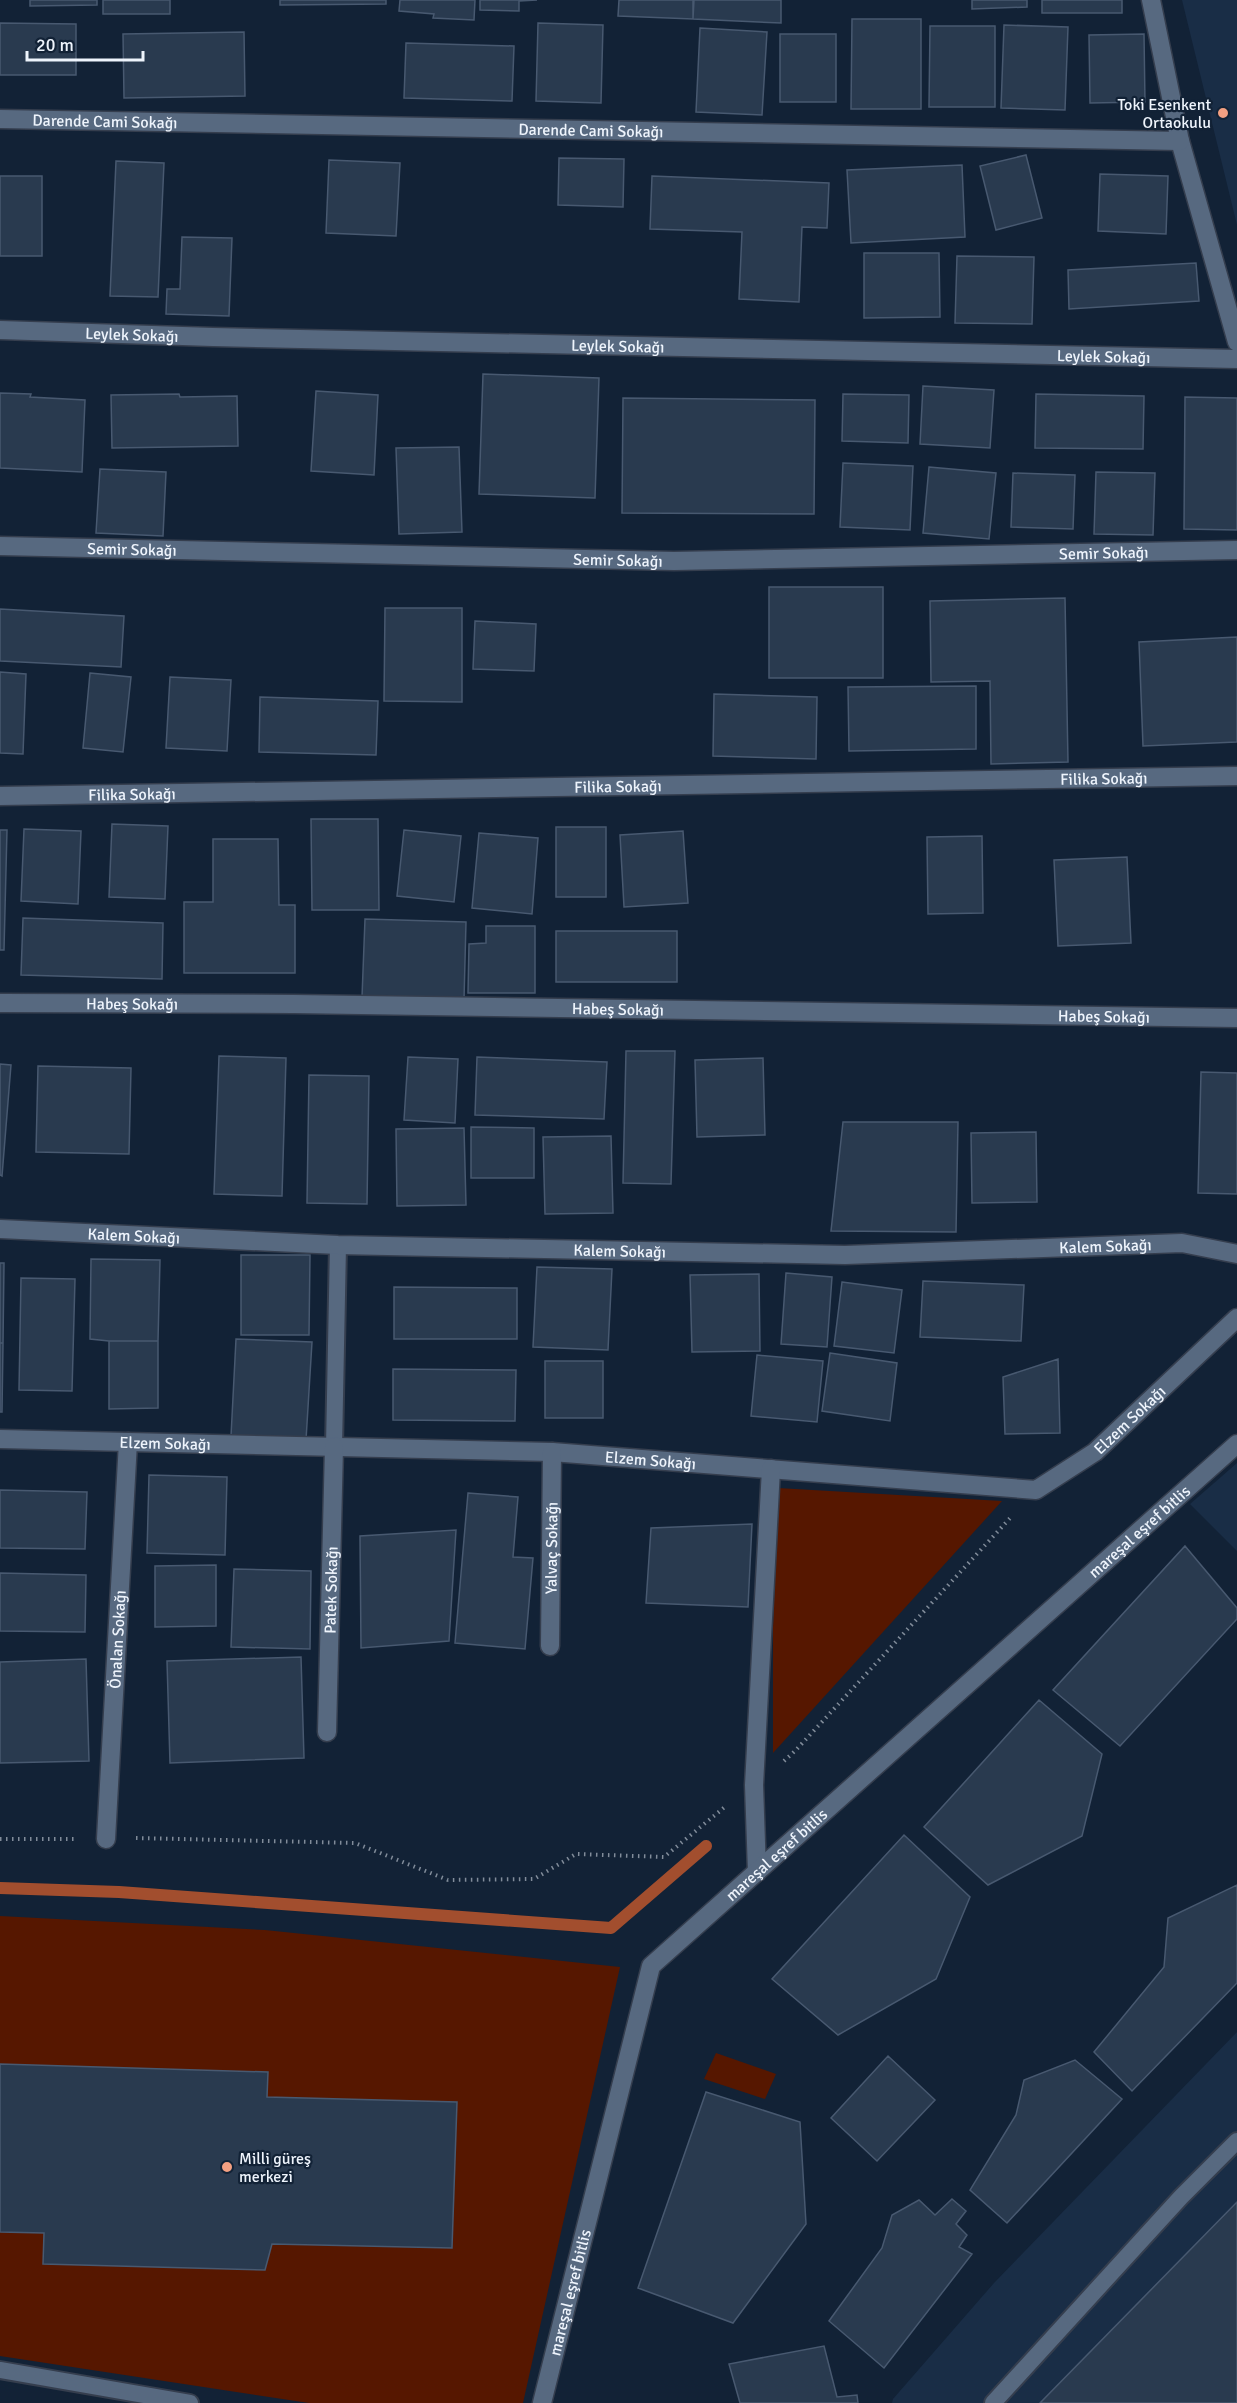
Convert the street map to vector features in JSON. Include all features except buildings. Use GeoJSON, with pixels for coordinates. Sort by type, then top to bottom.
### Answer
{"type":"FeatureCollection","features":[{"type":"Feature","properties":{"kind":"street"},"geometry":{"type":"LineString","coordinates":[[1151,0],[1180,141],[1237,342]]}},
{"type":"Feature","properties":{"kind":"street","name":"Darende Cami Sokağı"},"geometry":{"type":"LineString","coordinates":[[0,119],[1180,141]]}},
{"type":"Feature","properties":{"kind":"street","name":"Leylek Sokağı"},"geometry":{"type":"LineString","coordinates":[[0,330],[249,338],[1237,359]]}},
{"type":"Feature","properties":{"kind":"street","name":"Semir Sokağı"},"geometry":{"type":"LineString","coordinates":[[0,546],[674,561],[1237,550]]}},
{"type":"Feature","properties":{"kind":"street","name":"Filika Sokağı"},"geometry":{"type":"LineString","coordinates":[[0,796],[1237,776]]}},
{"type":"Feature","properties":{"kind":"street","name":"Habeş Sokağı"},"geometry":{"type":"LineString","coordinates":[[0,1003],[1237,1018]]}},
{"type":"Feature","properties":{"kind":"street","name":"Kalem Sokağı"},"geometry":{"type":"LineString","coordinates":[[0,1229],[338,1245],[845,1255],[1182,1243],[1237,1254]]}},
{"type":"Feature","properties":{"kind":"street","name":"Elzem Sokağı"},"geometry":{"type":"LineString","coordinates":[[0,1439],[552,1452],[1036,1490],[1095,1452],[1237,1318]]}},
{"type":"Feature","properties":{"kind":"street","name":"Önalan Sokağı"},"geometry":{"type":"LineString","coordinates":[[106,1839],[128,1442]]}},
{"type":"Feature","properties":{"kind":"street","name":"mareşal eşref bitlis"},"geometry":{"type":"LineString","coordinates":[[542,2403],[651,1966],[1237,1444]]}},
{"type":"Feature","properties":{"kind":"street","name":"Patek Sokağı"},"geometry":{"type":"LineString","coordinates":[[327,1732],[334,1447]]}},
{"type":"Feature","properties":{"kind":"street","name":"Yalvaç Sokağı"},"geometry":{"type":"LineString","coordinates":[[549,1646],[552,1452]]}},
{"type":"Feature","properties":{"kind":"street"},"geometry":{"type":"LineString","coordinates":[[757,1872],[754,1785],[771,1469]]}},
{"type":"Feature","properties":{"kind":"lane"},"geometry":{"type":"LineString","coordinates":[[334,1447],[338,1245]]}},
{"type":"Feature","properties":{"kind":"lane"},"geometry":{"type":"LineString","coordinates":[[993,2403],[1181,2197],[1237,2140]]}},
{"type":"Feature","properties":{"kind":"lane"},"geometry":{"type":"LineString","coordinates":[[0,2370],[190,2403]]}},
{"type":"Feature","properties":{"kind":"path"},"geometry":{"type":"LineString","coordinates":[[0,1839],[198,1838],[355,1843],[448,1880],[534,1879],[576,1854],[664,1857],[698,1826],[754,1785],[796,1750],[1036,1490]]}},
{"type":"Feature","properties":{"kind":"shaded area","name":"Toki Esenkent Ortaokulu"},"geometry":{"type":"Polygon","coordinates":[[[1182,0],[1237,0],[1237,225],[1182,0]]]}},
{"type":"Feature","properties":{"kind":"shaded area"},"geometry":{"type":"Polygon","coordinates":[[[1237,1463],[1237,1551],[1190,1504],[1237,1463]]]}},
{"type":"Feature","properties":{"kind":"shaded area"},"geometry":{"type":"Polygon","coordinates":[[[778,1488],[1002,1501],[773,1753],[773,1628],[778,1488]]]}},
{"type":"Feature","properties":{"kind":"shaded area"},"geometry":{"type":"Polygon","coordinates":[[[0,1916],[265,1930],[620,1967],[523,2403],[309,2403],[0,2356],[0,1916]]]}},
{"type":"Feature","properties":{"kind":"shaded area"},"geometry":{"type":"Polygon","coordinates":[[[1237,2032],[1237,2403],[892,2403],[893,2399],[994,2283],[1237,2032]]]}},
{"type":"Feature","properties":{"kind":"shaded area"},"geometry":{"type":"Polygon","coordinates":[[[716,2053],[776,2074],[765,2099],[704,2079],[716,2053]]]}},
{"type":"Feature","properties":{"kind":"waterway"},"geometry":{"type":"LineString","coordinates":[[0,1888],[119,1892],[611,1928],[706,1846]]}},
{"type":"Feature","properties":{"kind":"place","name":"Toki Esenkent Ortaokulu"},"geometry":{"type":"Point","coordinates":[1223,113]}},
{"type":"Feature","properties":{"kind":"place","name":"Milli güreş merkezi"},"geometry":{"type":"Point","coordinates":[227,2167]}}]}
